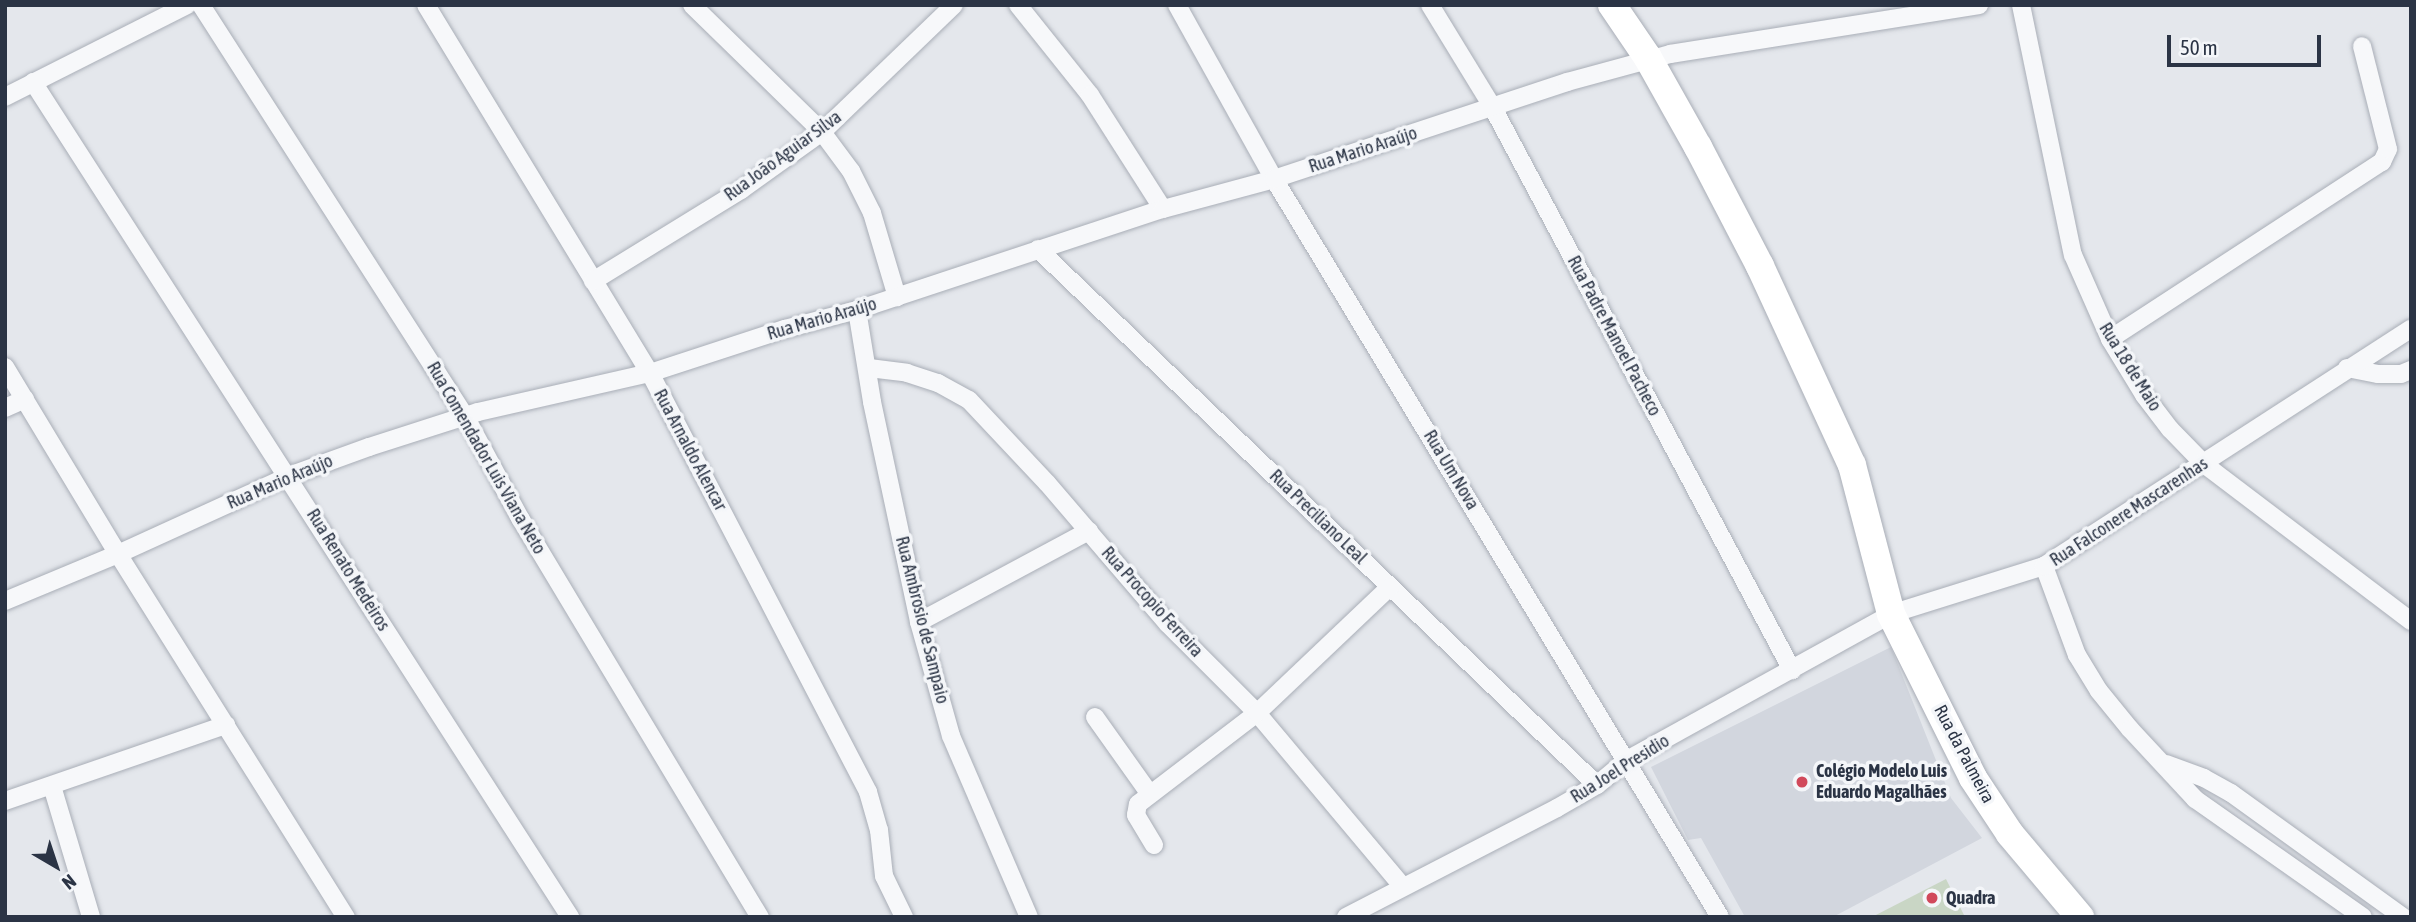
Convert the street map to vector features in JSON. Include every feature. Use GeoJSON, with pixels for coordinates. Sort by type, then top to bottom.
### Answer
{"type":"FeatureCollection","features":[{"type":"Feature","properties":{"kind":"main road","name":"Rua da Palmeira"},"geometry":{"type":"LineString","coordinates":[[1612,5],[1648,58],[1760,267],[1852,465],[1891,614],[1979,789],[2010,834],[2080,917]]}},
{"type":"Feature","properties":{"kind":"street"},"geometry":{"type":"LineString","coordinates":[[5,97],[187,5]]}},
{"type":"Feature","properties":{"kind":"street","name":"Rua Comendador Luis Viana Neto"},"geometry":{"type":"LineString","coordinates":[[201,5],[465,416],[520,519],[760,917]]}},
{"type":"Feature","properties":{"kind":"street","name":"Rua Arnaldo Alencar"},"geometry":{"type":"LineString","coordinates":[[426,5],[650,373],[868,792],[879,830],[884,876],[905,917]]}},
{"type":"Feature","properties":{"kind":"street"},"geometry":{"type":"LineString","coordinates":[[692,5],[822,132],[851,171],[872,213],[897,297]]}},
{"type":"Feature","properties":{"kind":"street","name":"Rua João Aguiar Silva"},"geometry":{"type":"LineString","coordinates":[[593,281],[741,190],[822,132],[954,5]]}},
{"type":"Feature","properties":{"kind":"street"},"geometry":{"type":"LineString","coordinates":[[1018,5],[1090,94],[1163,209]]}},
{"type":"Feature","properties":{"kind":"street","name":"Rua Um Nova"},"geometry":{"type":"LineString","coordinates":[[1177,5],[1274,180],[1628,760],[1720,917]]}},
{"type":"Feature","properties":{"kind":"street","name":"Rua Padre Manoel Pacheco"},"geometry":{"type":"LineString","coordinates":[[1430,5],[1493,108],[1792,670]]}},
{"type":"Feature","properties":{"kind":"street","name":"Rua Mario Araújo"},"geometry":{"type":"LineString","coordinates":[[5,601],[118,554],[289,476],[465,416],[650,373],[857,310],[1163,209],[1274,180],[1648,58],[1979,5]]}},
{"type":"Feature","properties":{"kind":"street","name":"Rua 18 de Maio"},"geometry":{"type":"LineString","coordinates":[[2021,5],[2073,254],[2110,339],[2144,395],[2170,429],[2204,464],[2411,621]]}},
{"type":"Feature","properties":{"kind":"street"},"geometry":{"type":"LineString","coordinates":[[2110,339],[2375,170],[2388,149],[2362,46]]}},
{"type":"Feature","properties":{"kind":"street","name":"Rua Renato Medeiros"},"geometry":{"type":"LineString","coordinates":[[33,82],[92,177],[289,476],[570,917]]}},
{"type":"Feature","properties":{"kind":"street","name":"Rua Preciliano Leal"},"geometry":{"type":"LineString","coordinates":[[1038,249],[1597,785]]}},
{"type":"Feature","properties":{"kind":"street","name":"Rua Ambrosio de Sampaio"},"geometry":{"type":"LineString","coordinates":[[857,310],[869,368],[872,402],[919,622],[951,736],[1029,917]]}},
{"type":"Feature","properties":{"kind":"street","name":"Rua Falconere Mascarenhas"},"geometry":{"type":"LineString","coordinates":[[1891,614],[2044,566],[2411,329]]}},
{"type":"Feature","properties":{"kind":"street"},"geometry":{"type":"LineString","coordinates":[[5,367],[118,554],[346,917]]}},
{"type":"Feature","properties":{"kind":"street","name":"Rua Procopio Ferreira"},"geometry":{"type":"LineString","coordinates":[[869,368],[907,373],[938,383],[969,400],[1089,531],[1168,624],[1257,713],[1402,886]]}},
{"type":"Feature","properties":{"kind":"street"},"geometry":{"type":"LineString","coordinates":[[2347,368],[2378,374],[2411,370]]}},
{"type":"Feature","properties":{"kind":"street"},"geometry":{"type":"LineString","coordinates":[[5,408],[25,399]]}},
{"type":"Feature","properties":{"kind":"street"},"geometry":{"type":"LineString","coordinates":[[919,622],[1089,531]]}},
{"type":"Feature","properties":{"kind":"street"},"geometry":{"type":"LineString","coordinates":[[2044,566],[2077,655],[2099,691],[2195,799],[2359,914],[2369,892]]}},
{"type":"Feature","properties":{"kind":"street"},"geometry":{"type":"LineString","coordinates":[[1154,845],[1136,809],[1149,793],[1257,713],[1390,587]]}},
{"type":"Feature","properties":{"kind":"street","name":"Rua Joel Presidio"},"geometry":{"type":"LineString","coordinates":[[1346,917],[1378,910],[1402,886],[1597,785],[1628,760],[1891,614]]}},
{"type":"Feature","properties":{"kind":"street"},"geometry":{"type":"LineString","coordinates":[[1095,717],[1149,793]]}},
{"type":"Feature","properties":{"kind":"street"},"geometry":{"type":"LineString","coordinates":[[5,801],[226,725]]}},
{"type":"Feature","properties":{"kind":"street"},"geometry":{"type":"LineString","coordinates":[[2162,762],[2204,778],[2231,793],[2403,917]]}},
{"type":"Feature","properties":{"kind":"street"},"geometry":{"type":"LineString","coordinates":[[52,786],[92,917]]}},
{"type":"Feature","properties":{"kind":"shaded area","name":"Colégio Modelo Luis Eduardo Magalhães"},"geometry":{"type":"Polygon","coordinates":[[[1891,647],[1951,798],[1982,838],[1833,917],[1745,917],[1701,838],[1688,840],[1651,767],[1891,647]]]}},
{"type":"Feature","properties":{"kind":"green space","name":"Quadra"},"geometry":{"type":"Polygon","coordinates":[[[1946,879],[1965,917],[1872,917],[1946,879]]]}},
{"type":"Feature","properties":{"kind":"place","name":"Colégio Modelo Luis Eduardo Magalhães"},"geometry":{"type":"Point","coordinates":[1802,782]}},
{"type":"Feature","properties":{"kind":"place","name":"Quadra"},"geometry":{"type":"Point","coordinates":[1932,898]}}]}
